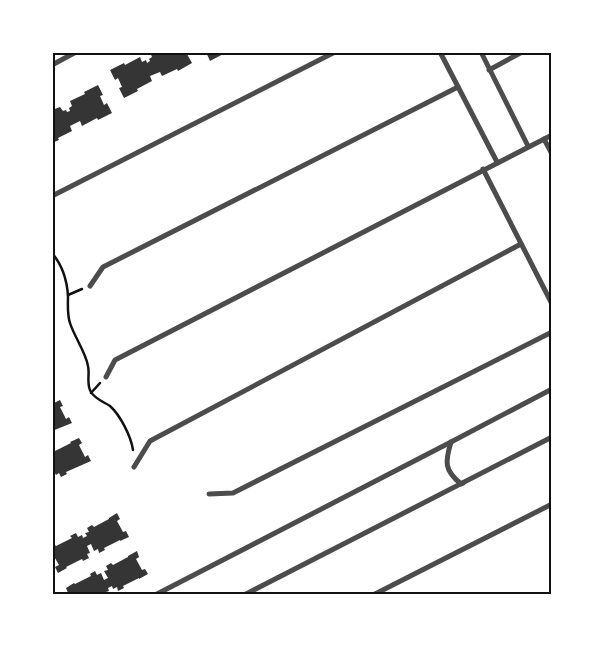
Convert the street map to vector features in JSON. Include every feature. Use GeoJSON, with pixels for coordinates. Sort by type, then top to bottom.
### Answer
{"type":"FeatureCollection","features":[{"type":"Feature","properties":{"kind":"street"},"geometry":{"type":"LineString","coordinates":[[52,65],[76,52]]}},
{"type":"Feature","properties":{"kind":"street"},"geometry":{"type":"LineString","coordinates":[[52,196],[335,52]]}},
{"type":"Feature","properties":{"kind":"street"},"geometry":{"type":"LineString","coordinates":[[440,52],[497,162]]}},
{"type":"Feature","properties":{"kind":"street"},"geometry":{"type":"LineString","coordinates":[[480,52],[528,146]]}},
{"type":"Feature","properties":{"kind":"street"},"geometry":{"type":"LineString","coordinates":[[489,70],[522,52]]}},
{"type":"Feature","properties":{"kind":"street"},"geometry":{"type":"LineString","coordinates":[[90,286],[103,267],[458,87]]}},
{"type":"Feature","properties":{"kind":"street"},"geometry":{"type":"LineString","coordinates":[[106,377],[115,360],[552,134]]}},
{"type":"Feature","properties":{"kind":"street"},"geometry":{"type":"LineString","coordinates":[[544,138],[552,154]]}},
{"type":"Feature","properties":{"kind":"street"},"geometry":{"type":"LineString","coordinates":[[483,169],[552,304]]}},
{"type":"Feature","properties":{"kind":"street"},"geometry":{"type":"LineString","coordinates":[[134,467],[150,442],[521,244]]}},
{"type":"Feature","properties":{"kind":"street"},"geometry":{"type":"LineString","coordinates":[[209,494],[233,493],[552,332]]}},
{"type":"Feature","properties":{"kind":"street"},"geometry":{"type":"LineString","coordinates":[[157,594],[552,389]]}},
{"type":"Feature","properties":{"kind":"street"},"geometry":{"type":"LineString","coordinates":[[246,594],[552,437]]}},
{"type":"Feature","properties":{"kind":"street"},"geometry":{"type":"LineString","coordinates":[[451,442],[446,460],[448,468],[461,484],[472,479]]}},
{"type":"Feature","properties":{"kind":"street"},"geometry":{"type":"LineString","coordinates":[[375,594],[552,504]]}},
{"type":"Feature","properties":{"kind":"path"},"geometry":{"type":"LineString","coordinates":[[52,253],[63,270],[68,295],[69,322],[88,364],[91,392],[116,412],[132,444],[134,467]]}},
{"type":"Feature","properties":{"kind":"path"},"geometry":{"type":"LineString","coordinates":[[68,295],[90,286]]}},
{"type":"Feature","properties":{"kind":"building"},"geometry":{"type":"Polygon","coordinates":[[[150,52],[182,52],[184,55],[187,54],[192,63],[178,71],[177,69],[162,76],[160,72],[150,76],[152,81],[124,98],[119,88],[122,87],[118,78],[115,80],[110,70],[140,57],[142,62],[146,60],[147,63],[152,57],[150,52]]]}},
{"type":"Feature","properties":{"kind":"building"},"geometry":{"type":"Polygon","coordinates":[[[206,52],[227,52],[210,61],[206,52]]]}},
{"type":"Feature","properties":{"kind":"building"},"geometry":{"type":"Polygon","coordinates":[[[98,85],[103,95],[100,96],[104,105],[107,103],[112,113],[82,126],[80,121],[70,126],[72,131],[52,143],[52,110],[60,107],[63,111],[70,111],[69,108],[72,106],[70,101],[98,85]]]}},
{"type":"Feature","properties":{"kind":"building"},"geometry":{"type":"Polygon","coordinates":[[[60,400],[63,406],[60,407],[66,419],[69,417],[72,423],[52,431],[52,404],[60,400]]]}},
{"type":"Feature","properties":{"kind":"building"},"geometry":{"type":"Polygon","coordinates":[[[79,438],[82,443],[79,445],[85,457],[88,455],[91,461],[66,472],[67,474],[61,477],[59,473],[56,475],[52,468],[52,450],[54,449],[55,451],[79,438]]]}},
{"type":"Feature","properties":{"kind":"building"},"geometry":{"type":"Polygon","coordinates":[[[117,513],[120,519],[117,521],[123,532],[126,531],[129,537],[104,548],[105,550],[99,553],[98,549],[94,551],[91,544],[87,546],[90,553],[87,554],[89,558],[83,561],[82,559],[58,573],[55,567],[59,565],[52,553],[52,546],[72,538],[70,536],[76,533],[78,537],[82,535],[83,538],[87,536],[85,533],[89,532],[87,528],[92,525],[94,527],[117,513]]]}},
{"type":"Feature","properties":{"kind":"building"},"geometry":{"type":"Polygon","coordinates":[[[137,551],[139,557],[136,559],[142,570],[145,569],[148,574],[123,586],[124,588],[118,591],[117,587],[113,589],[112,586],[108,588],[107,594],[68,593],[66,588],[91,576],[90,574],[95,571],[97,575],[101,573],[104,580],[108,578],[104,571],[108,570],[106,566],[111,563],[113,565],[137,551]]]}}]}
